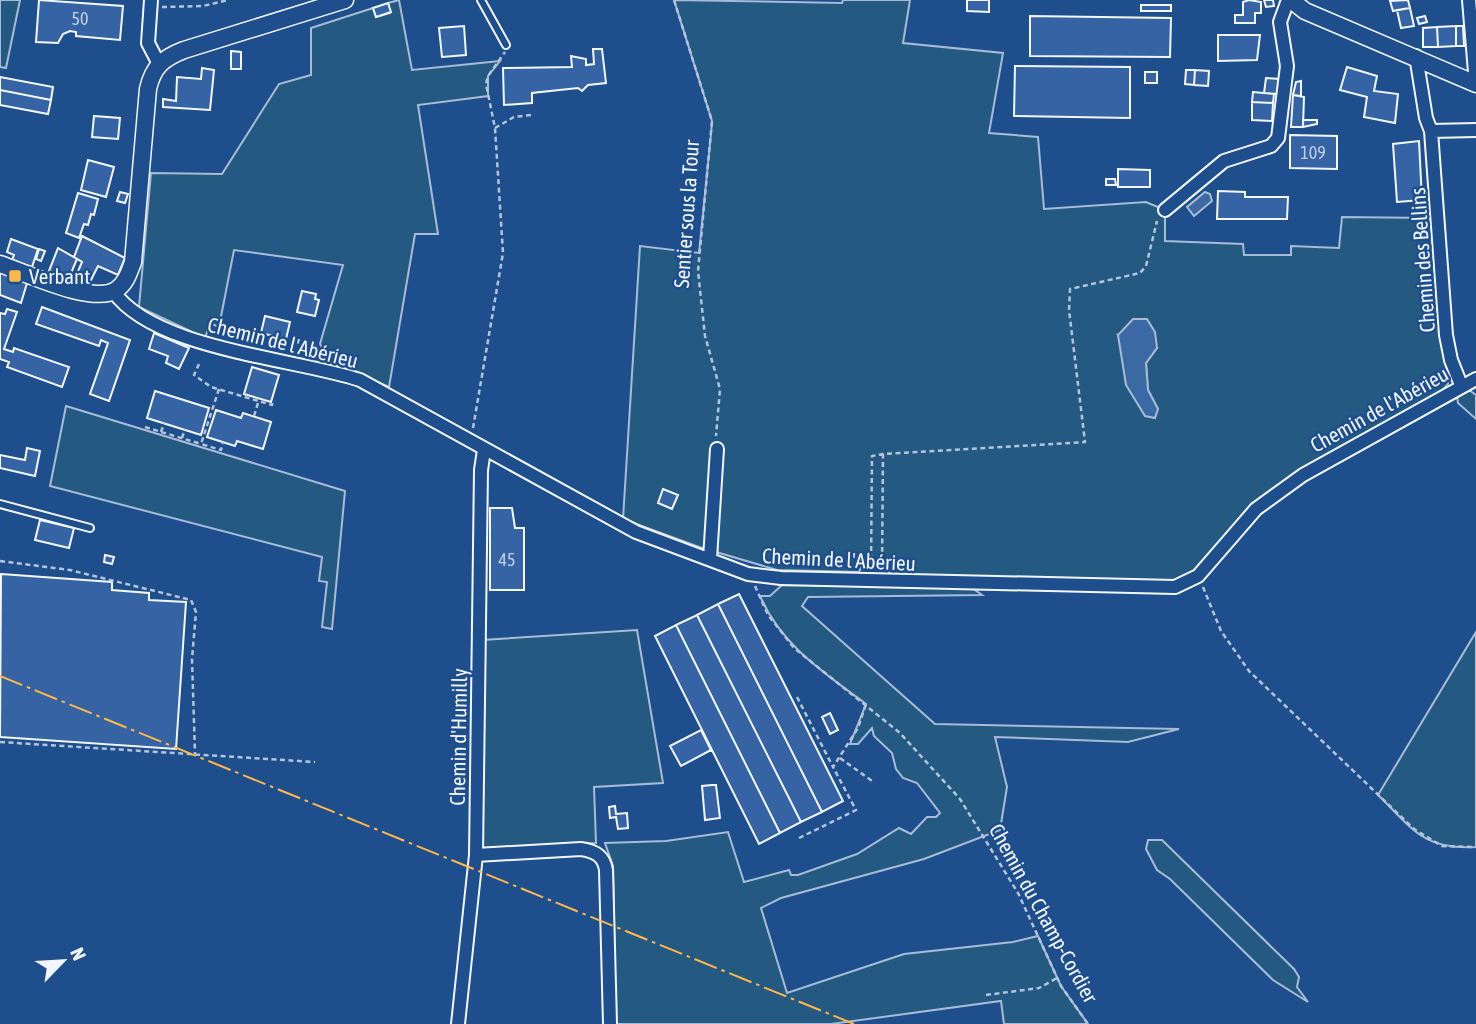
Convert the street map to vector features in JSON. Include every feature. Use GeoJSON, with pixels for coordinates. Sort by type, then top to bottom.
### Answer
{"type":"FeatureCollection","features":[{"type":"Feature","properties":{"kind":"street"},"geometry":{"type":"LineString","coordinates":[[0,264],[87,294],[113,292],[123,284],[133,262],[148,89],[159,64],[184,50],[345,0]]}},
{"type":"Feature","properties":{"kind":"street"},"geometry":{"type":"LineString","coordinates":[[1165,210],[1224,162],[1271,146],[1278,138],[1287,66],[1280,22],[1289,0],[1305,11],[1416,56],[1476,84],[1469,0]]}},
{"type":"Feature","properties":{"kind":"street"},"geometry":{"type":"LineString","coordinates":[[151,3],[148,43],[159,64]]}},
{"type":"Feature","properties":{"kind":"street","name":"Chemin des Bellins"},"geometry":{"type":"LineString","coordinates":[[1416,56],[1426,118],[1431,131],[1446,335],[1461,385]]}},
{"type":"Feature","properties":{"kind":"street"},"geometry":{"type":"LineString","coordinates":[[1431,131],[1476,130]]}},
{"type":"Feature","properties":{"kind":"street","name":"Chemin de l'Abérieu"},"geometry":{"type":"LineString","coordinates":[[113,292],[137,314],[204,344],[322,368],[360,380],[636,532],[748,574],[781,578],[1163,589],[1186,584],[1198,576],[1270,497],[1330,458],[1476,379]]}},
{"type":"Feature","properties":{"kind":"street"},"geometry":{"type":"LineString","coordinates":[[710,559],[717,449]]}},
{"type":"Feature","properties":{"kind":"street","name":"Chemin d'Humilly"},"geometry":{"type":"LineString","coordinates":[[458,1024],[476,855],[481,470],[484,450]]}},
{"type":"Feature","properties":{"kind":"street"},"geometry":{"type":"LineString","coordinates":[[476,855],[581,849],[596,853],[602,859],[606,870],[610,1024]]}},
{"type":"Feature","properties":{"kind":"lane"},"geometry":{"type":"LineString","coordinates":[[481,0],[506,45]]}},
{"type":"Feature","properties":{"kind":"lane"},"geometry":{"type":"LineString","coordinates":[[0,504],[90,528]]}},
{"type":"Feature","properties":{"kind":"path"},"geometry":{"type":"LineString","coordinates":[[151,3],[189,8],[228,0]]}},
{"type":"Feature","properties":{"kind":"path","name":"Sentier sous la Tour"},"geometry":{"type":"LineString","coordinates":[[674,0],[712,121],[698,271],[705,336],[720,389],[717,449]]}},
{"type":"Feature","properties":{"kind":"path"},"geometry":{"type":"LineString","coordinates":[[472,433],[503,253],[495,128],[486,84],[506,45]]}},
{"type":"Feature","properties":{"kind":"path"},"geometry":{"type":"LineString","coordinates":[[495,128],[514,117],[531,114]]}},
{"type":"Feature","properties":{"kind":"path"},"geometry":{"type":"LineString","coordinates":[[861,554],[864,561],[871,566],[872,456],[1084,443],[1069,310],[1070,289],[1140,272],[1146,266],[1159,215],[1165,210]]}},
{"type":"Feature","properties":{"kind":"path"},"geometry":{"type":"LineString","coordinates":[[199,364],[194,375],[219,389],[272,405],[273,401]]}},
{"type":"Feature","properties":{"kind":"path"},"geometry":{"type":"LineString","coordinates":[[201,444],[219,389]]}},
{"type":"Feature","properties":{"kind":"path"},"geometry":{"type":"LineString","coordinates":[[254,416],[258,401]]}},
{"type":"Feature","properties":{"kind":"path"},"geometry":{"type":"LineString","coordinates":[[161,432],[164,423]]}},
{"type":"Feature","properties":{"kind":"path"},"geometry":{"type":"LineString","coordinates":[[145,427],[220,450],[223,442]]}},
{"type":"Feature","properties":{"kind":"path"},"geometry":{"type":"LineString","coordinates":[[182,438],[185,429]]}},
{"type":"Feature","properties":{"kind":"path"},"geometry":{"type":"LineString","coordinates":[[882,581],[883,454]]}},
{"type":"Feature","properties":{"kind":"path"},"geometry":{"type":"LineString","coordinates":[[0,561],[70,570],[191,600],[195,612],[192,659],[195,754]]}},
{"type":"Feature","properties":{"kind":"path","name":"Chemin du Champ-Cordier"},"geometry":{"type":"LineString","coordinates":[[748,574],[768,615],[788,642],[917,748],[960,799],[1018,893],[1057,978],[1088,1024]]}},
{"type":"Feature","properties":{"kind":"path"},"geometry":{"type":"LineString","coordinates":[[1198,576],[1229,645],[1269,692],[1423,837],[1451,848],[1476,847]]}},
{"type":"Feature","properties":{"kind":"path"},"geometry":{"type":"LineString","coordinates":[[797,697],[856,810],[799,838]]}},
{"type":"Feature","properties":{"kind":"path"},"geometry":{"type":"LineString","coordinates":[[833,767],[858,728],[866,704]]}},
{"type":"Feature","properties":{"kind":"path"},"geometry":{"type":"LineString","coordinates":[[0,742],[315,762]]}},
{"type":"Feature","properties":{"kind":"path"},"geometry":{"type":"LineString","coordinates":[[840,758],[872,781]]}},
{"type":"Feature","properties":{"kind":"path"},"geometry":{"type":"LineString","coordinates":[[986,995],[1039,988],[1057,978]]}},
{"type":"Feature","properties":{"kind":"shaded area"},"geometry":{"type":"Polygon","coordinates":[[[0,0],[20,0],[6,68],[0,67],[0,0]]]}},
{"type":"Feature","properties":{"kind":"shaded area"},"geometry":{"type":"Polygon","coordinates":[[[399,0],[412,70],[500,61],[488,76],[488,96],[418,105],[438,234],[415,234],[389,387],[330,362],[320,344],[343,265],[234,250],[219,327],[210,323],[205,338],[139,307],[151,173],[222,174],[279,84],[311,75],[311,28],[373,8],[376,17],[390,13],[388,3],[399,0]]]}},
{"type":"Feature","properties":{"kind":"shaded area"},"geometry":{"type":"Polygon","coordinates":[[[674,0],[842,3],[843,0],[910,0],[903,43],[1003,53],[989,133],[1038,137],[1044,209],[1146,202],[1165,210],[1165,241],[1243,244],[1244,255],[1291,255],[1291,246],[1339,248],[1342,217],[1433,218],[1448,384],[1440,393],[1287,479],[1252,506],[1195,571],[1179,581],[1159,583],[889,574],[889,568],[882,568],[882,561],[866,557],[859,572],[777,570],[699,547],[623,519],[640,246],[699,253],[712,121],[674,0]],[[1118,335],[1158,409],[1148,390],[1146,363],[1157,348],[1118,335]]]}},
{"type":"Feature","properties":{"kind":"shaded area"},"geometry":{"type":"Polygon","coordinates":[[[1205,192],[1210,194],[1212,201],[1194,216],[1187,207],[1205,192]]]}},
{"type":"Feature","properties":{"kind":"shaded area"},"geometry":{"type":"Polygon","coordinates":[[[1133,319],[1147,319],[1155,332],[1157,348],[1146,363],[1148,390],[1158,409],[1155,418],[1145,416],[1126,385],[1118,335],[1133,319]]]}},
{"type":"Feature","properties":{"kind":"shaded area"},"geometry":{"type":"Polygon","coordinates":[[[1469,390],[1476,395],[1476,419],[1458,403],[1457,397],[1469,390]]]}},
{"type":"Feature","properties":{"kind":"shaded area"},"geometry":{"type":"Polygon","coordinates":[[[66,406],[345,491],[332,629],[322,627],[327,582],[319,581],[322,557],[50,486],[66,406]]]}},
{"type":"Feature","properties":{"kind":"shaded area"},"geometry":{"type":"Polygon","coordinates":[[[782,585],[971,587],[982,595],[808,597],[802,606],[935,724],[1179,729],[1128,742],[995,737],[1007,787],[1000,830],[924,859],[781,898],[761,908],[787,993],[904,954],[1013,942],[1038,936],[1061,986],[1088,1024],[1004,1024],[1001,1001],[831,1024],[616,1024],[613,866],[605,843],[666,841],[728,832],[744,882],[789,870],[791,875],[798,875],[857,854],[899,828],[911,834],[927,817],[936,817],[940,813],[917,783],[903,778],[896,769],[892,753],[874,736],[872,728],[858,744],[850,744],[866,704],[805,657],[769,614],[760,596],[770,596],[782,585]]]}},
{"type":"Feature","properties":{"kind":"shaded area"},"geometry":{"type":"Polygon","coordinates":[[[637,630],[663,783],[594,787],[596,843],[485,849],[481,844],[482,640],[637,630]]]}},
{"type":"Feature","properties":{"kind":"shaded area"},"geometry":{"type":"Polygon","coordinates":[[[1476,632],[1476,847],[1458,847],[1443,845],[1420,835],[1378,795],[1476,632]]]}},
{"type":"Feature","properties":{"kind":"shaded area"},"geometry":{"type":"Polygon","coordinates":[[[1148,840],[1162,840],[1294,969],[1299,977],[1297,987],[1308,1002],[1273,980],[1170,879],[1157,870],[1146,849],[1148,840]]]}},
{"type":"Feature","properties":{"kind":"building"},"geometry":{"type":"Polygon","coordinates":[[[39,0],[123,6],[120,40],[76,36],[76,32],[70,31],[63,34],[58,43],[36,42],[39,0]]]}},
{"type":"Feature","properties":{"kind":"building"},"geometry":{"type":"Polygon","coordinates":[[[967,0],[989,0],[989,12],[967,11],[967,0]]]}},
{"type":"Feature","properties":{"kind":"building"},"geometry":{"type":"Polygon","coordinates":[[[1264,0],[1273,0],[1274,6],[1266,7],[1264,0]]]}},
{"type":"Feature","properties":{"kind":"building"},"geometry":{"type":"Polygon","coordinates":[[[1408,0],[1410,8],[1393,11],[1390,1],[1408,0]]]}},
{"type":"Feature","properties":{"kind":"building"},"geometry":{"type":"Polygon","coordinates":[[[1243,2],[1261,2],[1261,13],[1255,13],[1255,23],[1235,23],[1235,15],[1243,15],[1243,2]]]}},
{"type":"Feature","properties":{"kind":"building"},"geometry":{"type":"Polygon","coordinates":[[[388,3],[391,12],[376,17],[373,8],[388,3]]]}},
{"type":"Feature","properties":{"kind":"building"},"geometry":{"type":"Polygon","coordinates":[[[1141,5],[1171,5],[1171,11],[1141,11],[1141,5]]]}},
{"type":"Feature","properties":{"kind":"building"},"geometry":{"type":"Polygon","coordinates":[[[1410,8],[1414,26],[1401,28],[1397,10],[1410,8]]]}},
{"type":"Feature","properties":{"kind":"building"},"geometry":{"type":"Polygon","coordinates":[[[1030,16],[1171,18],[1170,57],[1030,56],[1030,16]]]}},
{"type":"Feature","properties":{"kind":"building"},"geometry":{"type":"Polygon","coordinates":[[[1425,16],[1427,22],[1419,24],[1417,18],[1425,16]]]}},
{"type":"Feature","properties":{"kind":"building"},"geometry":{"type":"Polygon","coordinates":[[[464,26],[466,55],[442,57],[439,28],[464,26]]]}},
{"type":"Feature","properties":{"kind":"building"},"geometry":{"type":"Polygon","coordinates":[[[1456,26],[1463,26],[1464,46],[1456,46],[1456,26]]]}},
{"type":"Feature","properties":{"kind":"building"},"geometry":{"type":"Polygon","coordinates":[[[1456,26],[1456,46],[1438,47],[1437,27],[1456,26]]]}},
{"type":"Feature","properties":{"kind":"building"},"geometry":{"type":"Polygon","coordinates":[[[1437,27],[1438,47],[1423,47],[1423,28],[1437,27]]]}},
{"type":"Feature","properties":{"kind":"building"},"geometry":{"type":"Polygon","coordinates":[[[1218,35],[1260,35],[1257,60],[1218,61],[1218,35]]]}},
{"type":"Feature","properties":{"kind":"building"},"geometry":{"type":"Polygon","coordinates":[[[593,49],[602,49],[606,83],[588,85],[582,91],[578,88],[532,93],[532,103],[504,105],[503,68],[572,67],[571,56],[586,59],[586,65],[594,64],[593,49]]]}},
{"type":"Feature","properties":{"kind":"building"},"geometry":{"type":"Polygon","coordinates":[[[231,51],[241,52],[241,69],[231,69],[231,51]]]}},
{"type":"Feature","properties":{"kind":"building"},"geometry":{"type":"Polygon","coordinates":[[[1015,66],[1130,67],[1130,118],[1014,116],[1015,66]]]}},
{"type":"Feature","properties":{"kind":"building"},"geometry":{"type":"Polygon","coordinates":[[[1347,67],[1377,76],[1374,91],[1398,94],[1395,123],[1364,117],[1367,97],[1340,90],[1347,67]]]}},
{"type":"Feature","properties":{"kind":"building"},"geometry":{"type":"Polygon","coordinates":[[[202,68],[214,70],[210,110],[163,107],[163,99],[176,101],[177,77],[201,79],[202,68]]]}},
{"type":"Feature","properties":{"kind":"building"},"geometry":{"type":"Polygon","coordinates":[[[1186,70],[1195,70],[1194,85],[1185,84],[1186,70]]]}},
{"type":"Feature","properties":{"kind":"building"},"geometry":{"type":"Polygon","coordinates":[[[1195,70],[1209,71],[1208,86],[1194,85],[1195,70]]]}},
{"type":"Feature","properties":{"kind":"building"},"geometry":{"type":"Polygon","coordinates":[[[1145,72],[1157,72],[1157,83],[1145,83],[1145,72]]]}},
{"type":"Feature","properties":{"kind":"building"},"geometry":{"type":"Polygon","coordinates":[[[0,77],[53,87],[51,100],[0,90],[0,77]]]}},
{"type":"Feature","properties":{"kind":"building"},"geometry":{"type":"Polygon","coordinates":[[[1266,78],[1279,79],[1278,94],[1264,93],[1266,78]]]}},
{"type":"Feature","properties":{"kind":"building"},"geometry":{"type":"Polygon","coordinates":[[[1301,81],[1301,96],[1293,95],[1296,82],[1301,81]]]}},
{"type":"Feature","properties":{"kind":"building"},"geometry":{"type":"Polygon","coordinates":[[[0,90],[51,100],[48,114],[0,105],[0,90]]]}},
{"type":"Feature","properties":{"kind":"building"},"geometry":{"type":"Polygon","coordinates":[[[1253,92],[1274,94],[1273,103],[1252,102],[1253,92]]]}},
{"type":"Feature","properties":{"kind":"building"},"geometry":{"type":"Polygon","coordinates":[[[1293,95],[1304,97],[1303,127],[1291,127],[1293,95]]]}},
{"type":"Feature","properties":{"kind":"building"},"geometry":{"type":"Polygon","coordinates":[[[1252,102],[1273,103],[1272,121],[1252,120],[1252,102]]]}},
{"type":"Feature","properties":{"kind":"building"},"geometry":{"type":"Polygon","coordinates":[[[94,116],[120,118],[118,139],[92,137],[94,116]]]}},
{"type":"Feature","properties":{"kind":"building"},"geometry":{"type":"Polygon","coordinates":[[[1303,120],[1317,120],[1317,124],[1303,127],[1303,120]]]}},
{"type":"Feature","properties":{"kind":"building"},"geometry":{"type":"Polygon","coordinates":[[[1290,135],[1337,136],[1337,169],[1290,168],[1290,135]]]}},
{"type":"Feature","properties":{"kind":"building"},"geometry":{"type":"Polygon","coordinates":[[[1419,141],[1422,200],[1397,202],[1393,144],[1419,141]]]}},
{"type":"Feature","properties":{"kind":"building"},"geometry":{"type":"Polygon","coordinates":[[[88,160],[114,167],[106,197],[81,190],[88,160]]]}},
{"type":"Feature","properties":{"kind":"building"},"geometry":{"type":"Polygon","coordinates":[[[1118,169],[1150,170],[1150,187],[1118,187],[1118,169]]]}},
{"type":"Feature","properties":{"kind":"building"},"geometry":{"type":"Polygon","coordinates":[[[1106,179],[1115,179],[1116,185],[1106,185],[1106,179]]]}},
{"type":"Feature","properties":{"kind":"building"},"geometry":{"type":"Polygon","coordinates":[[[1218,191],[1245,192],[1245,197],[1288,197],[1287,219],[1217,219],[1218,191]]]}},
{"type":"Feature","properties":{"kind":"building"},"geometry":{"type":"Polygon","coordinates":[[[120,192],[128,194],[125,203],[117,201],[120,192]]]}},
{"type":"Feature","properties":{"kind":"building"},"geometry":{"type":"Polygon","coordinates":[[[78,193],[98,199],[94,215],[91,214],[88,225],[84,224],[79,238],[66,233],[78,193]]]}},
{"type":"Feature","properties":{"kind":"building"},"geometry":{"type":"Polygon","coordinates":[[[1425,208],[1430,208],[1431,218],[1426,219],[1425,208]]]}},
{"type":"Feature","properties":{"kind":"building"},"geometry":{"type":"Polygon","coordinates":[[[82,236],[125,258],[118,275],[98,266],[88,286],[74,281],[82,262],[74,257],[82,236]]]}},
{"type":"Feature","properties":{"kind":"building"},"geometry":{"type":"Polygon","coordinates":[[[11,239],[38,249],[32,267],[12,260],[14,255],[7,252],[11,239]]]}},
{"type":"Feature","properties":{"kind":"building"},"geometry":{"type":"Polygon","coordinates":[[[58,248],[77,259],[69,278],[49,271],[58,248]]]}},
{"type":"Feature","properties":{"kind":"building"},"geometry":{"type":"Polygon","coordinates":[[[39,249],[45,251],[41,261],[36,259],[39,249]]]}},
{"type":"Feature","properties":{"kind":"building"},"geometry":{"type":"Polygon","coordinates":[[[0,272],[27,283],[21,303],[0,295],[0,272]]]}},
{"type":"Feature","properties":{"kind":"building"},"geometry":{"type":"Polygon","coordinates":[[[302,291],[316,294],[315,299],[319,300],[315,316],[297,312],[302,291]]]}},
{"type":"Feature","properties":{"kind":"building"},"geometry":{"type":"Polygon","coordinates":[[[42,307],[130,340],[109,401],[90,394],[108,343],[101,340],[99,346],[36,324],[42,307]]]}},
{"type":"Feature","properties":{"kind":"building"},"geometry":{"type":"Polygon","coordinates":[[[7,309],[17,312],[4,349],[13,352],[14,348],[69,367],[62,387],[7,367],[9,362],[0,359],[0,313],[5,314],[7,309]]]}},
{"type":"Feature","properties":{"kind":"building"},"geometry":{"type":"Polygon","coordinates":[[[265,316],[290,322],[286,339],[261,333],[265,316]]]}},
{"type":"Feature","properties":{"kind":"building"},"geometry":{"type":"Polygon","coordinates":[[[154,333],[189,348],[179,369],[166,363],[168,356],[149,349],[154,333]]]}},
{"type":"Feature","properties":{"kind":"building"},"geometry":{"type":"Polygon","coordinates":[[[252,367],[279,375],[271,402],[244,394],[252,367]]]}},
{"type":"Feature","properties":{"kind":"building"},"geometry":{"type":"Polygon","coordinates":[[[155,391],[209,408],[201,435],[147,418],[155,391]]]}},
{"type":"Feature","properties":{"kind":"building"},"geometry":{"type":"Polygon","coordinates":[[[216,410],[241,418],[243,413],[271,422],[263,449],[237,441],[235,446],[207,437],[216,410]]]}},
{"type":"Feature","properties":{"kind":"building"},"geometry":{"type":"Polygon","coordinates":[[[27,448],[40,451],[35,476],[0,468],[0,455],[25,460],[27,448]]]}},
{"type":"Feature","properties":{"kind":"building"},"geometry":{"type":"Polygon","coordinates":[[[663,489],[678,495],[672,509],[658,503],[663,489]]]}},
{"type":"Feature","properties":{"kind":"building"},"geometry":{"type":"Polygon","coordinates":[[[490,508],[512,508],[515,528],[524,528],[524,590],[490,590],[490,508]]]}},
{"type":"Feature","properties":{"kind":"building"},"geometry":{"type":"Polygon","coordinates":[[[40,520],[74,528],[69,548],[35,540],[40,520]]]}},
{"type":"Feature","properties":{"kind":"building"},"geometry":{"type":"Polygon","coordinates":[[[105,555],[114,557],[112,564],[104,562],[105,555]]]}},
{"type":"Feature","properties":{"kind":"building"},"geometry":{"type":"Polygon","coordinates":[[[1,574],[112,582],[112,590],[149,593],[149,600],[186,602],[176,749],[0,737],[1,574]]]}},
{"type":"Feature","properties":{"kind":"building"},"geometry":{"type":"Polygon","coordinates":[[[739,594],[843,801],[822,812],[718,604],[739,594]]]}},
{"type":"Feature","properties":{"kind":"building"},"geometry":{"type":"Polygon","coordinates":[[[718,604],[822,812],[801,822],[697,615],[718,604]]]}},
{"type":"Feature","properties":{"kind":"building"},"geometry":{"type":"Polygon","coordinates":[[[697,615],[801,822],[780,833],[676,625],[697,615]]]}},
{"type":"Feature","properties":{"kind":"building"},"geometry":{"type":"Polygon","coordinates":[[[676,625],[780,833],[759,844],[655,636],[676,625]]]}},
{"type":"Feature","properties":{"kind":"building"},"geometry":{"type":"Polygon","coordinates":[[[830,713],[838,730],[830,734],[822,717],[830,713]]]}},
{"type":"Feature","properties":{"kind":"building"},"geometry":{"type":"Polygon","coordinates":[[[701,730],[711,750],[681,766],[670,746],[701,730]]]}},
{"type":"Feature","properties":{"kind":"building"},"geometry":{"type":"Polygon","coordinates":[[[716,785],[720,818],[705,820],[702,786],[716,785]]]}},
{"type":"Feature","properties":{"kind":"building"},"geometry":{"type":"Polygon","coordinates":[[[615,806],[616,814],[627,813],[628,828],[618,829],[616,817],[610,818],[609,807],[615,806]]]}},
{"type":"Feature","properties":{"kind":"power"},"geometry":{"type":"LineString","coordinates":[[0,676],[854,1024]]}},
{"type":"Feature","properties":{"kind":"place","name":"Verbant"},"geometry":{"type":"Point","coordinates":[15,276]}}]}
